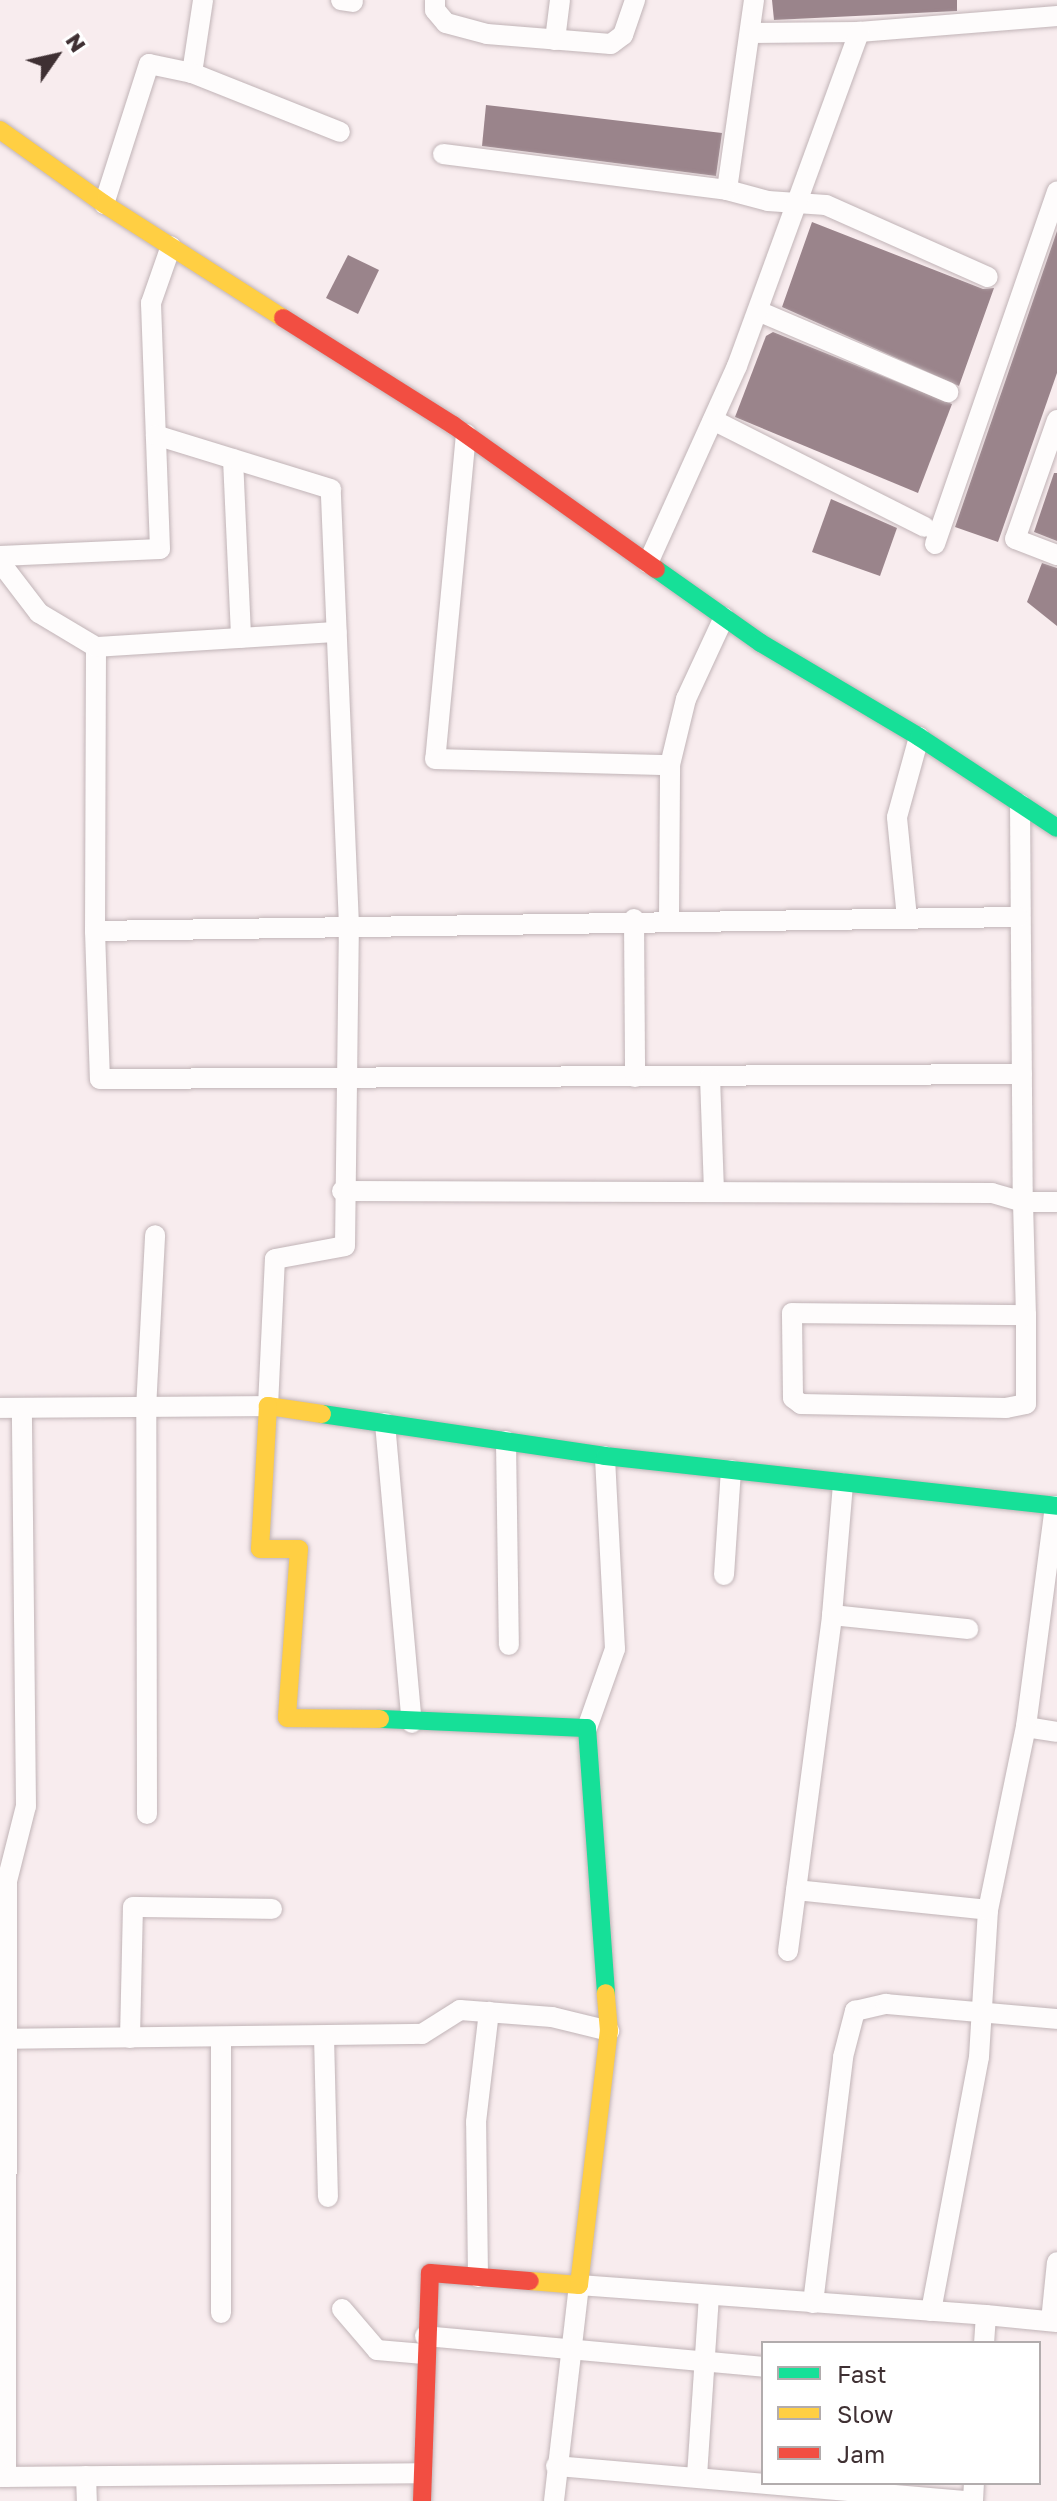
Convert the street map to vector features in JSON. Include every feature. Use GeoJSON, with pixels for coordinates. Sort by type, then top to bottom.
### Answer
{"type":"FeatureCollection","features":[{"type":"Feature","properties":{"kind":"street"},"geometry":{"type":"LineString","coordinates":[[192,73],[203,0]]}},
{"type":"Feature","properties":{"kind":"street"},"geometry":{"type":"LineString","coordinates":[[435,0],[435,10],[446,23],[487,34],[611,44],[623,35],[635,0]]}},
{"type":"Feature","properties":{"kind":"street"},"geometry":{"type":"LineString","coordinates":[[555,40],[560,0]]}},
{"type":"Feature","properties":{"kind":"street"},"geometry":{"type":"LineString","coordinates":[[727,190],[754,0]]}},
{"type":"Feature","properties":{"kind":"street"},"geometry":{"type":"LineString","coordinates":[[751,33],[859,32],[1057,16]]}},
{"type":"Feature","properties":{"kind":"street"},"geometry":{"type":"LineString","coordinates":[[648,563],[758,311],[859,32]]}},
{"type":"Feature","properties":{"kind":"street"},"geometry":{"type":"LineString","coordinates":[[104,204],[149,64],[192,73],[340,132]]}},
{"type":"Feature","properties":{"kind":"street"},"geometry":{"type":"LineString","coordinates":[[0,130],[104,204],[466,434],[724,617],[919,737],[1057,828]]}},
{"type":"Feature","properties":{"kind":"street"},"geometry":{"type":"LineString","coordinates":[[443,154],[727,190],[768,201],[826,205],[988,277]]}},
{"type":"Feature","properties":{"kind":"street"},"geometry":{"type":"LineString","coordinates":[[713,420],[930,536],[1057,191]]}},
{"type":"Feature","properties":{"kind":"street"},"geometry":{"type":"LineString","coordinates":[[0,556],[160,549],[151,303],[171,246]]}},
{"type":"Feature","properties":{"kind":"street"},"geometry":{"type":"LineString","coordinates":[[758,311],[948,392]]}},
{"type":"Feature","properties":{"kind":"street"},"geometry":{"type":"LineString","coordinates":[[1057,420],[1015,539],[1057,555]]}},
{"type":"Feature","properties":{"kind":"street"},"geometry":{"type":"LineString","coordinates":[[466,434],[435,759],[670,765]]}},
{"type":"Feature","properties":{"kind":"street"},"geometry":{"type":"LineString","coordinates":[[156,435],[331,489],[349,926],[348,1080],[342,1191],[345,1246],[275,1259],[260,1549],[299,1549],[287,1718],[412,1723],[509,1721],[587,1728]]}},
{"type":"Feature","properties":{"kind":"street"},"geometry":{"type":"LineString","coordinates":[[233,459],[241,638]]}},
{"type":"Feature","properties":{"kind":"street"},"geometry":{"type":"LineString","coordinates":[[0,562],[39,613],[96,647],[337,632]]}},
{"type":"Feature","properties":{"kind":"street"},"geometry":{"type":"LineString","coordinates":[[669,919],[670,765],[686,699],[724,617]]}},
{"type":"Feature","properties":{"kind":"street"},"geometry":{"type":"LineString","coordinates":[[96,647],[95,931],[100,1079],[1022,1074]]}},
{"type":"Feature","properties":{"kind":"street"},"geometry":{"type":"LineString","coordinates":[[907,918],[897,817],[919,737]]}},
{"type":"Feature","properties":{"kind":"street"},"geometry":{"type":"LineString","coordinates":[[1020,804],[1018,917],[1026,1315],[1026,1404],[1006,1408],[801,1404],[793,1398],[792,1313],[1026,1315]]}},
{"type":"Feature","properties":{"kind":"street"},"geometry":{"type":"LineString","coordinates":[[95,931],[634,919],[1018,917]]}},
{"type":"Feature","properties":{"kind":"street"},"geometry":{"type":"LineString","coordinates":[[634,919],[635,1077]]}},
{"type":"Feature","properties":{"kind":"street"},"geometry":{"type":"LineString","coordinates":[[710,1077],[714,1192]]}},
{"type":"Feature","properties":{"kind":"street"},"geometry":{"type":"LineString","coordinates":[[342,1191],[992,1193],[1023,1202],[1057,1202]]}},
{"type":"Feature","properties":{"kind":"street"},"geometry":{"type":"LineString","coordinates":[[147,1814],[147,1407],[155,1235]]}},
{"type":"Feature","properties":{"kind":"street"},"geometry":{"type":"LineString","coordinates":[[0,1408],[268,1406],[605,1456],[1056,1506],[1026,1727],[988,1910],[979,2057],[931,2311]]}},
{"type":"Feature","properties":{"kind":"street"},"geometry":{"type":"LineString","coordinates":[[22,1408],[26,1806],[7,1854],[3,2039],[3,2477],[420,2473]]}},
{"type":"Feature","properties":{"kind":"street"},"geometry":{"type":"LineString","coordinates":[[385,1423],[412,1723]]}},
{"type":"Feature","properties":{"kind":"street"},"geometry":{"type":"LineString","coordinates":[[506,1441],[509,1645]]}},
{"type":"Feature","properties":{"kind":"street"},"geometry":{"type":"LineString","coordinates":[[554,2501],[569,2347],[609,2031],[587,1728],[615,1649],[605,1456]]}},
{"type":"Feature","properties":{"kind":"street"},"geometry":{"type":"LineString","coordinates":[[724,1575],[731,1470]]}},
{"type":"Feature","properties":{"kind":"street"},"geometry":{"type":"LineString","coordinates":[[788,1951],[832,1615],[843,1483]]}},
{"type":"Feature","properties":{"kind":"street"},"geometry":{"type":"LineString","coordinates":[[832,1615],[968,1629]]}},
{"type":"Feature","properties":{"kind":"street"},"geometry":{"type":"LineString","coordinates":[[1026,1727],[1057,1732]]}},
{"type":"Feature","properties":{"kind":"street"},"geometry":{"type":"LineString","coordinates":[[796,1890],[988,1910]]}},
{"type":"Feature","properties":{"kind":"street"},"geometry":{"type":"LineString","coordinates":[[130,2038],[133,1907],[272,1909]]}},
{"type":"Feature","properties":{"kind":"street"},"geometry":{"type":"LineString","coordinates":[[813,2303],[843,2057],[855,2011],[886,2004],[1057,2019]]}},
{"type":"Feature","properties":{"kind":"street"},"geometry":{"type":"LineString","coordinates":[[3,2039],[422,2034],[460,2010],[552,2017],[609,2031]]}},
{"type":"Feature","properties":{"kind":"street"},"geometry":{"type":"LineString","coordinates":[[478,2277],[476,2122],[489,2012]]}},
{"type":"Feature","properties":{"kind":"street"},"geometry":{"type":"LineString","coordinates":[[324,2036],[328,2197]]}},
{"type":"Feature","properties":{"kind":"street"},"geometry":{"type":"LineString","coordinates":[[221,2037],[221,2313]]}},
{"type":"Feature","properties":{"kind":"street"},"geometry":{"type":"LineString","coordinates":[[422,2501],[424,2345],[430,2273],[1054,2322],[1057,2262]]}},
{"type":"Feature","properties":{"kind":"street"},"geometry":{"type":"LineString","coordinates":[[697,2476],[709,2296]]}},
{"type":"Feature","properties":{"kind":"street"},"geometry":{"type":"LineString","coordinates":[[342,2309],[377,2350],[424,2345],[569,2347],[761,2367]]}},
{"type":"Feature","properties":{"kind":"street"},"geometry":{"type":"LineString","coordinates":[[984,2341],[986,2315]]}},
{"type":"Feature","properties":{"kind":"street"},"geometry":{"type":"LineString","coordinates":[[556,2466],[761,2483]]}},
{"type":"Feature","properties":{"kind":"street"},"geometry":{"type":"LineString","coordinates":[[86,2476],[87,2501]]}},
{"type":"Feature","properties":{"kind":"street"},"geometry":{"type":"LineString","coordinates":[[776,2485],[964,2501]]}},
{"type":"Feature","properties":{"kind":"building"},"geometry":{"type":"Polygon","coordinates":[[[772,0],[957,0],[957,11],[774,20],[772,0]]]}},
{"type":"Feature","properties":{"kind":"building"},"geometry":{"type":"Polygon","coordinates":[[[486,105],[722,133],[716,176],[482,146],[486,105]]]}},
{"type":"Feature","properties":{"kind":"building"},"geometry":{"type":"Polygon","coordinates":[[[812,222],[983,289],[994,288],[959,386],[782,307],[812,222]]]}},
{"type":"Feature","properties":{"kind":"building"},"geometry":{"type":"Polygon","coordinates":[[[1057,231],[1057,373],[998,542],[955,527],[1057,231]]]}},
{"type":"Feature","properties":{"kind":"building"},"geometry":{"type":"Polygon","coordinates":[[[348,255],[379,270],[358,314],[326,298],[348,255]]]}},
{"type":"Feature","properties":{"kind":"building"},"geometry":{"type":"Polygon","coordinates":[[[773,332],[952,404],[918,493],[735,417],[766,336],[773,332]]]}},
{"type":"Feature","properties":{"kind":"building"},"geometry":{"type":"Polygon","coordinates":[[[1054,473],[1057,473],[1057,541],[1034,532],[1054,473]]]}},
{"type":"Feature","properties":{"kind":"building"},"geometry":{"type":"Polygon","coordinates":[[[831,499],[897,528],[880,576],[812,552],[831,499]]]}},
{"type":"Feature","properties":{"kind":"building"},"geometry":{"type":"Polygon","coordinates":[[[1042,563],[1057,568],[1057,626],[1027,602],[1042,563]]]}},
{"type":"Feature","properties":{"kind":"traffic: fast"},"geometry":{"type":"LineString","coordinates":[[656,569],[761,643],[919,737],[1057,828]]}},
{"type":"Feature","properties":{"kind":"traffic: fast"},"geometry":{"type":"LineString","coordinates":[[322,1414],[605,1456],[1057,1506]]}},
{"type":"Feature","properties":{"kind":"traffic: fast"},"geometry":{"type":"LineString","coordinates":[[380,1719],[587,1728],[606,1993]]}},
{"type":"Feature","properties":{"kind":"traffic: slow"},"geometry":{"type":"LineString","coordinates":[[0,130],[104,204],[283,318]]}},
{"type":"Feature","properties":{"kind":"traffic: slow"},"geometry":{"type":"LineString","coordinates":[[322,1414],[268,1406],[260,1549],[299,1549],[287,1718],[380,1719]]}},
{"type":"Feature","properties":{"kind":"traffic: slow"},"geometry":{"type":"LineString","coordinates":[[530,2281],[579,2285],[609,2031],[606,1993]]}},
{"type":"Feature","properties":{"kind":"traffic: jam"},"geometry":{"type":"LineString","coordinates":[[283,318],[453,425],[656,569]]}},
{"type":"Feature","properties":{"kind":"traffic: jam"},"geometry":{"type":"LineString","coordinates":[[422,2501],[430,2273],[530,2281]]}}]}
